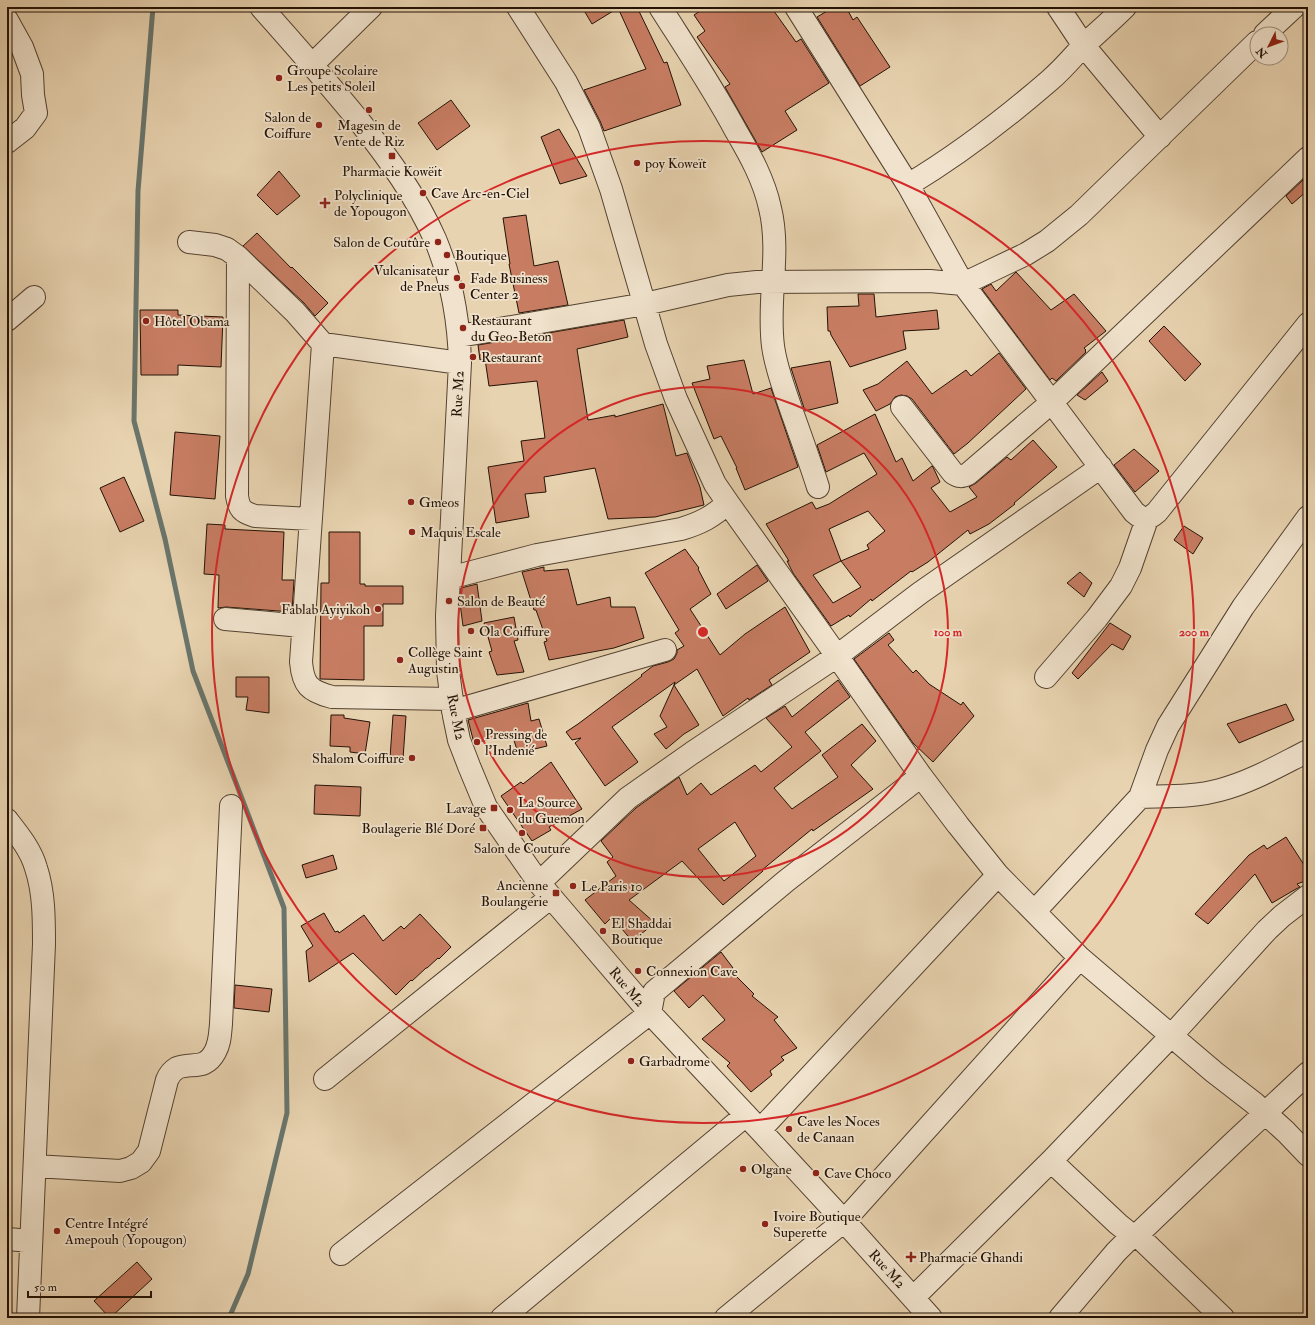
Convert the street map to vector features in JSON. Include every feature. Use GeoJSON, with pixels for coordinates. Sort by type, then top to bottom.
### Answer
{"type":"FeatureCollection","features":[{"type":"Feature","properties":{"kind":"street","name":"Rue M2"},"geometry":{"type":"LineString","coordinates":[[261,7],[313,64],[388,158],[413,196],[435,240],[444,266],[451,292],[459,336],[460,363],[447,616],[448,671],[452,705],[459,740],[486,807],[545,890],[650,1013],[753,1122],[931,1318]]}},
{"type":"Feature","properties":{"kind":"street"},"geometry":{"type":"LineString","coordinates":[[313,64],[371,7]]}},
{"type":"Feature","properties":{"kind":"street"},"geometry":{"type":"LineString","coordinates":[[518,7],[566,82],[589,127],[611,189],[656,344],[676,399],[714,484],[921,776],[998,875],[1080,958],[1171,1036],[1265,1113],[1308,1155]]}},
{"type":"Feature","properties":{"kind":"street"},"geometry":{"type":"LineString","coordinates":[[660,7],[728,116],[754,164],[763,185],[770,207],[775,232],[775,256],[772,282],[773,338],[777,369],[818,487]]}},
{"type":"Feature","properties":{"kind":"street"},"geometry":{"type":"LineString","coordinates":[[796,7],[908,185],[963,284],[1102,467],[1134,512],[1140,517],[1146,519],[1158,512],[1308,324]]}},
{"type":"Feature","properties":{"kind":"street"},"geometry":{"type":"LineString","coordinates":[[1058,7],[1084,46],[1160,137]]}},
{"type":"Feature","properties":{"kind":"street"},"geometry":{"type":"LineString","coordinates":[[908,185],[936,168],[1001,121],[1050,81],[1084,46],[1126,7]]}},
{"type":"Feature","properties":{"kind":"street"},"geometry":{"type":"LineString","coordinates":[[1274,26],[1294,7]]}},
{"type":"Feature","properties":{"kind":"street"},"geometry":{"type":"LineString","coordinates":[[7,20],[22,47],[32,74],[36,113],[25,128],[7,142]]}},
{"type":"Feature","properties":{"kind":"street"},"geometry":{"type":"LineString","coordinates":[[459,336],[645,304],[728,285],[757,282],[930,281],[963,284],[1026,254],[1047,241],[1079,215],[1249,50]]}},
{"type":"Feature","properties":{"kind":"street"},"geometry":{"type":"LineString","coordinates":[[902,407],[953,473],[957,476],[963,477],[968,474],[1052,402],[1308,158]]}},
{"type":"Feature","properties":{"kind":"street"},"geometry":{"type":"LineString","coordinates":[[190,242],[216,245],[227,249],[238,257],[295,312],[323,344],[460,363]]}},
{"type":"Feature","properties":{"kind":"street"},"geometry":{"type":"LineString","coordinates":[[238,257],[237,496],[239,507],[246,513],[255,516],[311,519]]}},
{"type":"Feature","properties":{"kind":"street"},"geometry":{"type":"LineString","coordinates":[[7,320],[34,297]]}},
{"type":"Feature","properties":{"kind":"street"},"geometry":{"type":"LineString","coordinates":[[323,344],[302,626],[302,675],[308,686],[320,694],[332,697],[452,705],[665,650]]}},
{"type":"Feature","properties":{"kind":"street"},"geometry":{"type":"LineString","coordinates":[[325,1079],[545,890],[628,798],[692,752],[837,656],[920,593],[1102,467]]}},
{"type":"Feature","properties":{"kind":"street"},"geometry":{"type":"LineString","coordinates":[[449,578],[537,555],[681,529],[699,523],[715,514],[728,503]]}},
{"type":"Feature","properties":{"kind":"street"},"geometry":{"type":"LineString","coordinates":[[1035,911],[1140,798],[1157,750],[1168,726],[1243,607],[1308,517]]}},
{"type":"Feature","properties":{"kind":"street"},"geometry":{"type":"LineString","coordinates":[[1046,677],[1097,618],[1121,586],[1130,568],[1146,519]]}},
{"type":"Feature","properties":{"kind":"street"},"geometry":{"type":"LineString","coordinates":[[225,619],[302,626]]}},
{"type":"Feature","properties":{"kind":"street"},"geometry":{"type":"LineString","coordinates":[[1140,798],[1196,795],[1220,790],[1240,783],[1308,751]]}},
{"type":"Feature","properties":{"kind":"street"},"geometry":{"type":"LineString","coordinates":[[341,1254],[650,1013],[654,992],[786,881],[921,776]]}},
{"type":"Feature","properties":{"kind":"street"},"geometry":{"type":"LineString","coordinates":[[35,1166],[120,1171],[131,1168],[141,1162],[149,1152],[170,1073],[177,1068],[199,1065],[208,1061],[215,1052],[220,1040],[222,1024],[231,806]]}},
{"type":"Feature","properties":{"kind":"street"},"geometry":{"type":"LineString","coordinates":[[7,820],[25,845],[36,867],[44,918],[28,1318]]}},
{"type":"Feature","properties":{"kind":"street"},"geometry":{"type":"LineString","coordinates":[[502,1318],[753,1122],[998,875]]}},
{"type":"Feature","properties":{"kind":"street"},"geometry":{"type":"LineString","coordinates":[[913,1298],[1051,1161],[1171,1036],[1267,930],[1282,916],[1308,896]]}},
{"type":"Feature","properties":{"kind":"street"},"geometry":{"type":"LineString","coordinates":[[726,1318],[844,1221],[1080,958]]}},
{"type":"Feature","properties":{"kind":"street"},"geometry":{"type":"LineString","coordinates":[[1060,1318],[1127,1241],[1137,1235],[1308,1073]]}},
{"type":"Feature","properties":{"kind":"street"},"geometry":{"type":"LineString","coordinates":[[1051,1161],[1118,1224],[1128,1232],[1137,1235],[1223,1318]]}},
{"type":"Feature","properties":{"kind":"street"},"geometry":{"type":"LineString","coordinates":[[7,1239],[31,1241]]}},
{"type":"Feature","properties":{"kind":"building"},"geometry":{"type":"Polygon","coordinates":[[[582,7],[637,7],[664,63],[667,62],[681,105],[604,131],[584,90],[646,69],[618,8],[592,24],[582,7]]]}},
{"type":"Feature","properties":{"kind":"building"},"geometry":{"type":"Polygon","coordinates":[[[706,7],[771,7],[796,42],[801,39],[829,83],[785,111],[797,130],[762,152],[725,87],[730,84],[697,37],[705,31],[694,15],[706,7]]]}},
{"type":"Feature","properties":{"kind":"building"},"geometry":{"type":"Polygon","coordinates":[[[834,7],[846,7],[853,20],[857,17],[890,67],[860,86],[817,17],[834,7]]]}},
{"type":"Feature","properties":{"kind":"building"},"geometry":{"type":"Polygon","coordinates":[[[451,100],[470,126],[437,150],[418,123],[451,100]]]}},
{"type":"Feature","properties":{"kind":"building"},"geometry":{"type":"Polygon","coordinates":[[[559,129],[587,176],[560,184],[541,137],[559,129]]]}},
{"type":"Feature","properties":{"kind":"building"},"geometry":{"type":"Polygon","coordinates":[[[279,171],[300,196],[277,215],[257,195],[279,171]]]}},
{"type":"Feature","properties":{"kind":"building"},"geometry":{"type":"Polygon","coordinates":[[[1304,179],[1308,185],[1308,190],[1292,204],[1286,196],[1304,179]]]}},
{"type":"Feature","properties":{"kind":"building"},"geometry":{"type":"Polygon","coordinates":[[[526,215],[534,266],[558,261],[568,305],[519,313],[509,264],[503,218],[526,215]]]}},
{"type":"Feature","properties":{"kind":"building"},"geometry":{"type":"Polygon","coordinates":[[[257,233],[328,303],[315,316],[304,303],[243,246],[257,233]]]}},
{"type":"Feature","properties":{"kind":"building"},"geometry":{"type":"Polygon","coordinates":[[[1016,272],[1051,310],[1074,294],[1106,331],[1084,348],[1086,352],[1056,381],[1052,378],[1050,380],[982,289],[991,284],[996,291],[1016,272]]]}},
{"type":"Feature","properties":{"kind":"building"},"geometry":{"type":"Polygon","coordinates":[[[858,294],[874,294],[876,317],[937,310],[939,329],[903,331],[906,349],[850,367],[830,331],[828,331],[827,307],[859,306],[858,294]]]}},
{"type":"Feature","properties":{"kind":"building"},"geometry":{"type":"Polygon","coordinates":[[[140,310],[178,310],[178,315],[223,317],[221,367],[178,365],[178,375],[141,375],[140,310]]]}},
{"type":"Feature","properties":{"kind":"building"},"geometry":{"type":"Polygon","coordinates":[[[624,320],[628,337],[577,349],[588,420],[615,415],[615,417],[663,404],[676,456],[687,453],[700,487],[704,505],[655,517],[608,519],[595,468],[544,477],[546,492],[525,494],[529,517],[496,523],[488,467],[524,461],[521,441],[545,438],[537,381],[489,386],[485,359],[480,360],[478,345],[624,320]]]}},
{"type":"Feature","properties":{"kind":"building"},"geometry":{"type":"Polygon","coordinates":[[[1164,326],[1201,364],[1185,381],[1149,341],[1164,326]]]}},
{"type":"Feature","properties":{"kind":"building"},"geometry":{"type":"Polygon","coordinates":[[[999,353],[1026,389],[968,443],[954,454],[912,399],[901,395],[895,397],[890,404],[876,411],[863,390],[878,384],[907,361],[932,394],[966,370],[971,376],[999,353]]]}},
{"type":"Feature","properties":{"kind":"building"},"geometry":{"type":"Polygon","coordinates":[[[744,360],[753,394],[771,388],[798,467],[745,490],[737,468],[721,436],[714,439],[692,383],[710,379],[707,366],[744,360]]]}},
{"type":"Feature","properties":{"kind":"building"},"geometry":{"type":"Polygon","coordinates":[[[830,361],[838,403],[805,411],[791,368],[830,361]]]}},
{"type":"Feature","properties":{"kind":"building"},"geometry":{"type":"Polygon","coordinates":[[[1102,372],[1108,381],[1085,400],[1077,395],[1102,372]]]}},
{"type":"Feature","properties":{"kind":"building"},"geometry":{"type":"Polygon","coordinates":[[[875,414],[896,462],[902,458],[913,481],[932,466],[933,467],[940,482],[931,488],[950,512],[977,497],[969,487],[1007,457],[1011,460],[1033,440],[1057,467],[1014,503],[1015,504],[989,524],[970,534],[968,530],[928,562],[912,572],[911,571],[872,601],[871,599],[850,617],[849,615],[831,626],[793,573],[787,561],[789,561],[766,524],[812,502],[816,509],[829,504],[877,474],[864,453],[826,472],[817,445],[875,414]],[[868,511],[829,529],[841,561],[869,549],[867,545],[885,531],[868,511]],[[841,561],[813,575],[833,603],[861,587],[841,561]]]}},
{"type":"Feature","properties":{"kind":"building"},"geometry":{"type":"Polygon","coordinates":[[[175,432],[220,436],[215,499],[170,495],[175,432]]]}},
{"type":"Feature","properties":{"kind":"building"},"geometry":{"type":"Polygon","coordinates":[[[1134,449],[1159,471],[1135,492],[1114,465],[1134,449]]]}},
{"type":"Feature","properties":{"kind":"building"},"geometry":{"type":"Polygon","coordinates":[[[124,477],[144,521],[120,532],[100,488],[124,477]]]}},
{"type":"Feature","properties":{"kind":"building"},"geometry":{"type":"Polygon","coordinates":[[[207,524],[225,525],[225,529],[284,532],[282,580],[294,580],[292,612],[226,607],[218,608],[219,575],[204,574],[207,524]]]}},
{"type":"Feature","properties":{"kind":"building"},"geometry":{"type":"Polygon","coordinates":[[[1184,526],[1203,538],[1193,554],[1174,540],[1184,526]]]}},
{"type":"Feature","properties":{"kind":"building"},"geometry":{"type":"Polygon","coordinates":[[[329,532],[360,532],[360,584],[365,584],[365,586],[403,586],[403,604],[383,604],[383,626],[364,626],[364,680],[320,679],[321,583],[329,583],[329,532]]]}},
{"type":"Feature","properties":{"kind":"building"},"geometry":{"type":"Polygon","coordinates":[[[685,549],[699,568],[698,569],[711,594],[690,609],[720,655],[745,634],[785,607],[810,652],[769,680],[772,685],[749,700],[748,698],[723,716],[697,669],[674,685],[675,682],[612,727],[638,762],[605,786],[575,743],[581,738],[572,740],[566,732],[642,676],[641,675],[653,666],[674,659],[677,650],[684,646],[675,633],[679,630],[645,573],[685,549]]]}},
{"type":"Feature","properties":{"kind":"building"},"geometry":{"type":"Polygon","coordinates":[[[757,565],[768,581],[726,609],[717,594],[757,565]]]}},
{"type":"Feature","properties":{"kind":"building"},"geometry":{"type":"Polygon","coordinates":[[[544,567],[544,571],[568,569],[577,605],[610,597],[611,607],[635,607],[644,638],[614,648],[549,660],[544,642],[547,641],[536,610],[534,610],[522,572],[544,567]]]}},
{"type":"Feature","properties":{"kind":"building"},"geometry":{"type":"Polygon","coordinates":[[[1080,572],[1092,583],[1084,597],[1067,583],[1080,572]]]}},
{"type":"Feature","properties":{"kind":"building"},"geometry":{"type":"Polygon","coordinates":[[[477,584],[482,621],[463,626],[460,603],[461,588],[477,584]]]}},
{"type":"Feature","properties":{"kind":"building"},"geometry":{"type":"Polygon","coordinates":[[[514,617],[518,640],[514,641],[524,672],[497,675],[489,652],[492,651],[484,623],[514,617]]]}},
{"type":"Feature","properties":{"kind":"building"},"geometry":{"type":"Polygon","coordinates":[[[1110,623],[1131,636],[1123,650],[1112,644],[1078,679],[1072,673],[1110,623]]]}},
{"type":"Feature","properties":{"kind":"building"},"geometry":{"type":"Polygon","coordinates":[[[889,633],[894,640],[888,645],[913,673],[916,670],[929,684],[961,705],[963,702],[974,716],[933,762],[913,743],[854,659],[889,633]]]}},
{"type":"Feature","properties":{"kind":"building"},"geometry":{"type":"Polygon","coordinates":[[[236,677],[269,677],[269,713],[246,710],[248,697],[236,697],[236,677]]]}},
{"type":"Feature","properties":{"kind":"building"},"geometry":{"type":"Polygon","coordinates":[[[838,680],[850,697],[805,732],[821,751],[774,788],[792,809],[838,777],[822,755],[862,724],[876,741],[851,765],[873,789],[813,831],[812,829],[762,870],[763,871],[723,905],[682,861],[629,900],[655,923],[632,941],[612,917],[605,924],[585,900],[616,876],[607,862],[613,857],[601,841],[636,808],[679,777],[687,795],[701,783],[711,795],[755,765],[761,772],[792,747],[766,718],[785,706],[792,717],[838,680]],[[735,822],[698,849],[724,881],[756,856],[735,822]]]}},
{"type":"Feature","properties":{"kind":"building"},"geometry":{"type":"Polygon","coordinates":[[[674,685],[699,725],[684,734],[666,749],[654,734],[667,727],[660,716],[674,685]]]}},
{"type":"Feature","properties":{"kind":"building"},"geometry":{"type":"Polygon","coordinates":[[[528,703],[531,721],[539,719],[547,746],[518,753],[512,734],[474,743],[468,720],[528,703]]]}},
{"type":"Feature","properties":{"kind":"building"},"geometry":{"type":"Polygon","coordinates":[[[1286,704],[1294,720],[1239,743],[1227,724],[1286,704]]]}},
{"type":"Feature","properties":{"kind":"building"},"geometry":{"type":"Polygon","coordinates":[[[331,715],[344,715],[344,718],[370,722],[365,754],[350,752],[350,747],[330,746],[331,715]]]}},
{"type":"Feature","properties":{"kind":"building"},"geometry":{"type":"Polygon","coordinates":[[[393,715],[406,716],[403,759],[390,758],[393,715]]]}},
{"type":"Feature","properties":{"kind":"building"},"geometry":{"type":"Polygon","coordinates":[[[551,762],[582,809],[549,827],[551,830],[532,841],[501,796],[521,782],[523,784],[551,762]]]}},
{"type":"Feature","properties":{"kind":"building"},"geometry":{"type":"Polygon","coordinates":[[[315,785],[361,787],[360,816],[314,814],[315,785]]]}},
{"type":"Feature","properties":{"kind":"building"},"geometry":{"type":"Polygon","coordinates":[[[1286,837],[1308,871],[1308,880],[1297,884],[1300,887],[1272,903],[1255,874],[1208,924],[1195,914],[1249,855],[1264,845],[1267,849],[1286,837]]]}},
{"type":"Feature","properties":{"kind":"building"},"geometry":{"type":"Polygon","coordinates":[[[333,855],[337,869],[306,878],[302,865],[333,855]]]}},
{"type":"Feature","properties":{"kind":"building"},"geometry":{"type":"Polygon","coordinates":[[[324,913],[335,932],[338,931],[339,933],[364,915],[383,941],[401,926],[404,929],[420,914],[451,947],[439,959],[438,958],[412,981],[411,980],[396,995],[353,953],[309,982],[306,951],[313,946],[301,926],[324,913]]]}},
{"type":"Feature","properties":{"kind":"building"},"geometry":{"type":"Polygon","coordinates":[[[721,952],[733,968],[730,970],[754,994],[752,996],[778,1017],[774,1020],[797,1048],[781,1057],[784,1060],[770,1071],[772,1075],[751,1092],[727,1066],[730,1063],[702,1039],[725,1020],[703,995],[689,1008],[674,991],[721,952]]]}},
{"type":"Feature","properties":{"kind":"building"},"geometry":{"type":"Polygon","coordinates":[[[235,985],[272,989],[269,1012],[234,1008],[235,985]]]}},
{"type":"Feature","properties":{"kind":"building"},"geometry":{"type":"Polygon","coordinates":[[[137,1262],[152,1279],[110,1318],[94,1301],[137,1262]]]}},
{"type":"Feature","properties":{"kind":"waterway"},"geometry":{"type":"LineString","coordinates":[[153,7],[138,191],[134,421],[165,539],[193,671],[284,908],[287,1113],[248,1274],[229,1318]]}},
{"type":"Feature","properties":{"kind":"place","name":"Groupe Scolaire Les petits Soleil"},"geometry":{"type":"Point","coordinates":[279,78]}},
{"type":"Feature","properties":{"kind":"place","name":"Magesin de Vente de Riz"},"geometry":{"type":"Point","coordinates":[369,110]}},
{"type":"Feature","properties":{"kind":"place","name":"Salon de Coiffure"},"geometry":{"type":"Point","coordinates":[319,125]}},
{"type":"Feature","properties":{"kind":"place","name":"Pharmacie Kowëit"},"geometry":{"type":"Point","coordinates":[392,156]}},
{"type":"Feature","properties":{"kind":"place","name":"poy Koweït"},"geometry":{"type":"Point","coordinates":[637,163]}},
{"type":"Feature","properties":{"kind":"place","name":"Cave Arc-en-Ciel"},"geometry":{"type":"Point","coordinates":[423,193]}},
{"type":"Feature","properties":{"kind":"place","name":"Polyclinique de Yopougon"},"geometry":{"type":"Point","coordinates":[325,203]}},
{"type":"Feature","properties":{"kind":"place","name":"Salon de Coutûre"},"geometry":{"type":"Point","coordinates":[438,242]}},
{"type":"Feature","properties":{"kind":"place","name":"Boutique"},"geometry":{"type":"Point","coordinates":[447,255]}},
{"type":"Feature","properties":{"kind":"place","name":"Vulcanisateur de Pneus"},"geometry":{"type":"Point","coordinates":[457,278]}},
{"type":"Feature","properties":{"kind":"place","name":"Fade Business Center 2"},"geometry":{"type":"Point","coordinates":[462,286]}},
{"type":"Feature","properties":{"kind":"place","name":"Hôtel Obama"},"geometry":{"type":"Point","coordinates":[146,321]}},
{"type":"Feature","properties":{"kind":"place","name":"Restaurant du Geo-Beton"},"geometry":{"type":"Point","coordinates":[463,328]}},
{"type":"Feature","properties":{"kind":"place","name":"Restaurant"},"geometry":{"type":"Point","coordinates":[473,357]}},
{"type":"Feature","properties":{"kind":"place","name":"Gmeos"},"geometry":{"type":"Point","coordinates":[411,502]}},
{"type":"Feature","properties":{"kind":"place","name":"Maquis Escale"},"geometry":{"type":"Point","coordinates":[412,532]}},
{"type":"Feature","properties":{"kind":"place","name":"Salon de Beauté"},"geometry":{"type":"Point","coordinates":[449,601]}},
{"type":"Feature","properties":{"kind":"place","name":"Fablab Ayiyikoh"},"geometry":{"type":"Point","coordinates":[378,609]}},
{"type":"Feature","properties":{"kind":"place","name":"Ola Coiffure"},"geometry":{"type":"Point","coordinates":[471,631]}},
{"type":"Feature","properties":{"kind":"place","name":"Collège Saint Augustin"},"geometry":{"type":"Point","coordinates":[400,660]}},
{"type":"Feature","properties":{"kind":"place","name":"Pressing de l'Indenié"},"geometry":{"type":"Point","coordinates":[477,742]}},
{"type":"Feature","properties":{"kind":"place","name":"Shalom Coiffure"},"geometry":{"type":"Point","coordinates":[412,758]}},
{"type":"Feature","properties":{"kind":"place","name":"Lavage"},"geometry":{"type":"Point","coordinates":[494,808]}},
{"type":"Feature","properties":{"kind":"place","name":"La Source du Guemon"},"geometry":{"type":"Point","coordinates":[510,810]}},
{"type":"Feature","properties":{"kind":"place","name":"Boulagerie Blé Doré"},"geometry":{"type":"Point","coordinates":[483,828]}},
{"type":"Feature","properties":{"kind":"place","name":"Salon de Couture"},"geometry":{"type":"Point","coordinates":[522,833]}},
{"type":"Feature","properties":{"kind":"place","name":"Le Paris 10"},"geometry":{"type":"Point","coordinates":[573,886]}},
{"type":"Feature","properties":{"kind":"place","name":"Ancienne Boulangerie"},"geometry":{"type":"Point","coordinates":[556,893]}},
{"type":"Feature","properties":{"kind":"place","name":"El Shaddai Boutique"},"geometry":{"type":"Point","coordinates":[603,931]}},
{"type":"Feature","properties":{"kind":"place","name":"Connexion Cave"},"geometry":{"type":"Point","coordinates":[638,971]}},
{"type":"Feature","properties":{"kind":"place","name":"Garbadrome"},"geometry":{"type":"Point","coordinates":[631,1061]}},
{"type":"Feature","properties":{"kind":"place","name":"Cave les Noces de Canaan"},"geometry":{"type":"Point","coordinates":[789,1129]}},
{"type":"Feature","properties":{"kind":"place","name":"Olgane"},"geometry":{"type":"Point","coordinates":[743,1169]}},
{"type":"Feature","properties":{"kind":"place","name":"Cave Choco"},"geometry":{"type":"Point","coordinates":[816,1173]}},
{"type":"Feature","properties":{"kind":"place","name":"Ivoire Boutique Superette"},"geometry":{"type":"Point","coordinates":[765,1224]}},
{"type":"Feature","properties":{"kind":"place","name":"Centre Intégré Amepouh (Yopougon)"},"geometry":{"type":"Point","coordinates":[57,1231]}},
{"type":"Feature","properties":{"kind":"place","name":"Pharmacie Ghandi"},"geometry":{"type":"Point","coordinates":[911,1257]}}]}
